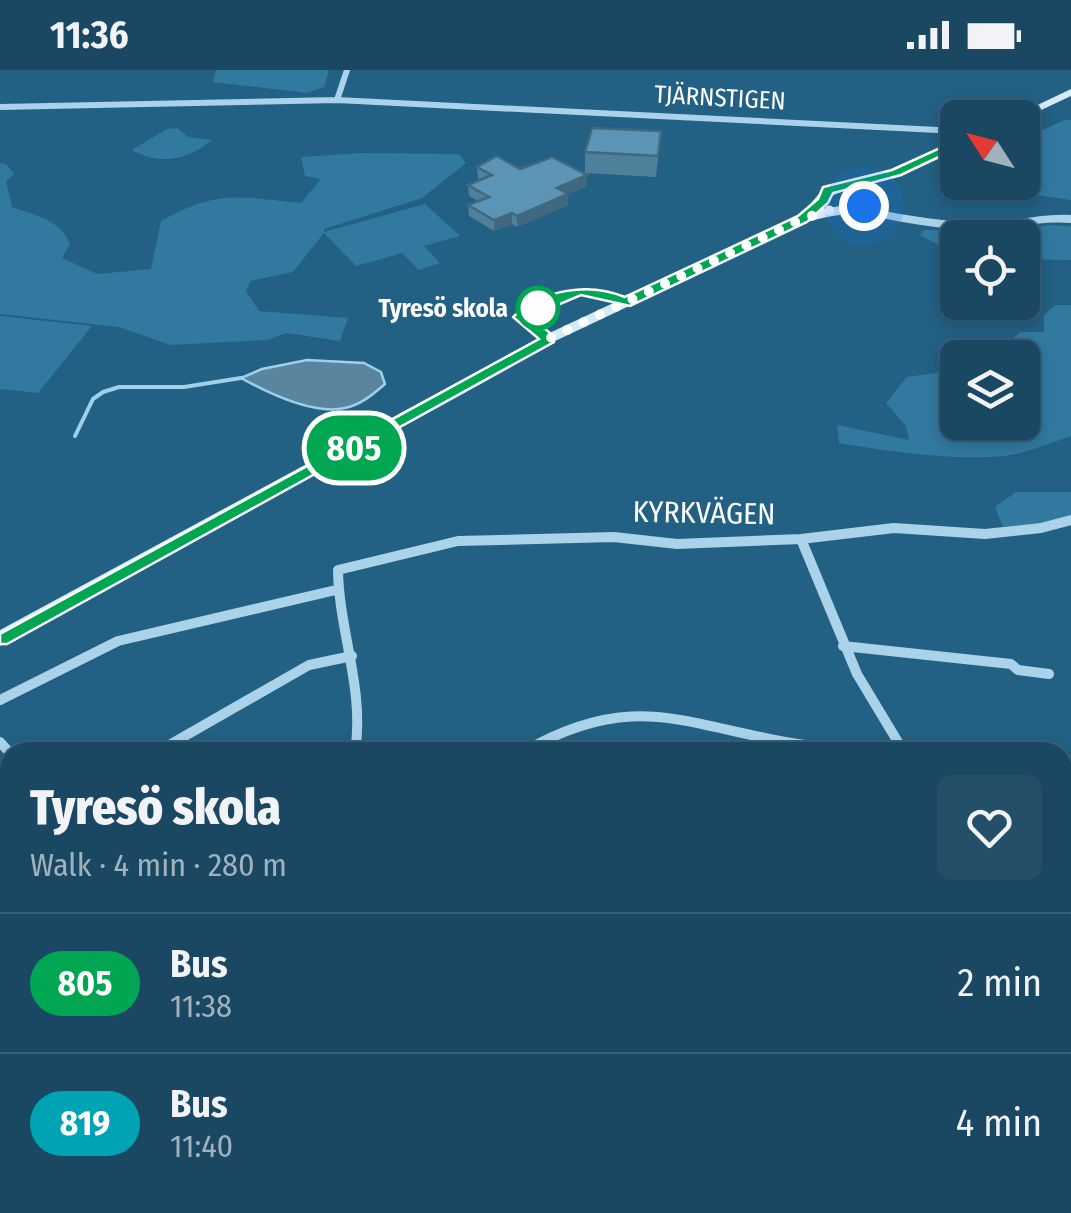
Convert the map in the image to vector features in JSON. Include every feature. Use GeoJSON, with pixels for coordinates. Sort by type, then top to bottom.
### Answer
{"type":"FeatureCollection","features":[{"type":"Feature","properties":{"kind":"main road"},"geometry":{"type":"LineString","coordinates":[[1040,107],[1071,92]]}},
{"type":"Feature","properties":{"kind":"main road"},"geometry":{"type":"LineString","coordinates":[[830,204],[828,190],[848,188],[940,153]]}},
{"type":"Feature","properties":{"kind":"main road"},"geometry":{"type":"LineString","coordinates":[[0,639],[548,339],[830,204],[854,210],[864,206],[896,172]]}},
{"type":"Feature","properties":{"kind":"main road"},"geometry":{"type":"LineString","coordinates":[[848,188],[868,198]]}},
{"type":"Feature","properties":{"kind":"street"},"geometry":{"type":"LineString","coordinates":[[337,100],[347,70]]}},
{"type":"Feature","properties":{"kind":"street","name":"TJÄRNSTIGEN"},"geometry":{"type":"LineString","coordinates":[[0,107],[337,100],[940,130]]}},
{"type":"Feature","properties":{"kind":"street"},"geometry":{"type":"LineString","coordinates":[[868,198],[908,220]]}},
{"type":"Feature","properties":{"kind":"street"},"geometry":{"type":"LineString","coordinates":[[854,210],[908,220],[988,226],[1033,219],[1071,219]]}},
{"type":"Feature","properties":{"kind":"street","name":"KYRKVÄGEN"},"geometry":{"type":"LineString","coordinates":[[336,590],[338,570],[458,541],[614,536],[677,544],[801,538],[894,528],[985,534],[1041,528],[1071,520]]}},
{"type":"Feature","properties":{"kind":"street"},"geometry":{"type":"LineString","coordinates":[[801,538],[843,646],[897,742]]}},
{"type":"Feature","properties":{"kind":"street"},"geometry":{"type":"LineString","coordinates":[[0,700],[118,641],[336,590],[352,656],[360,732],[358,742]]}},
{"type":"Feature","properties":{"kind":"street"},"geometry":{"type":"LineString","coordinates":[[843,646],[1011,664],[1018,670],[1048,674]]}},
{"type":"Feature","properties":{"kind":"street"},"geometry":{"type":"LineString","coordinates":[[174,742],[308,665],[352,656]]}},
{"type":"Feature","properties":{"kind":"street"},"geometry":{"type":"LineString","coordinates":[[540,742],[602,718],[669,718],[785,742]]}},
{"type":"Feature","properties":{"kind":"shaded area"},"geometry":{"type":"Polygon","coordinates":[[[216,70],[329,70],[324,87],[307,93],[213,82],[216,70]]]}},
{"type":"Feature","properties":{"kind":"shaded area"},"geometry":{"type":"Polygon","coordinates":[[[1071,120],[1071,200],[1040,196],[1040,131],[1071,120]]]}},
{"type":"Feature","properties":{"kind":"shaded area"},"geometry":{"type":"Polygon","coordinates":[[[177,128],[188,137],[212,140],[173,158],[153,158],[132,150],[167,129],[177,128]]]}},
{"type":"Feature","properties":{"kind":"shaded area"},"geometry":{"type":"Polygon","coordinates":[[[459,154],[466,163],[422,198],[324,232],[425,204],[460,236],[424,246],[440,263],[419,270],[403,254],[406,252],[356,266],[324,233],[293,272],[250,281],[246,291],[259,311],[348,318],[340,341],[286,333],[268,340],[171,345],[119,327],[0,314],[0,163],[14,174],[6,181],[12,207],[54,224],[70,244],[62,258],[97,274],[151,269],[161,221],[181,211],[229,198],[301,203],[321,179],[305,176],[301,157],[459,154]]]}},
{"type":"Feature","properties":{"kind":"shaded area"},"geometry":{"type":"Polygon","coordinates":[[[1040,226],[1071,226],[1071,260],[1040,259],[1040,226]]]}},
{"type":"Feature","properties":{"kind":"shaded area"},"geometry":{"type":"Polygon","coordinates":[[[924,230],[940,230],[940,246],[920,235],[924,230]]]}},
{"type":"Feature","properties":{"kind":"shaded area"},"geometry":{"type":"Polygon","coordinates":[[[1055,305],[1071,305],[1071,436],[1020,453],[984,457],[921,454],[839,443],[837,425],[909,440],[906,426],[886,403],[907,377],[940,372],[940,440],[1040,440],[1040,340],[1011,340],[1021,332],[1044,332],[1044,315],[1055,305]]]}},
{"type":"Feature","properties":{"kind":"shaded area"},"geometry":{"type":"Polygon","coordinates":[[[0,316],[92,326],[38,393],[0,389],[0,316]]]}},
{"type":"Feature","properties":{"kind":"shaded area"},"geometry":{"type":"Polygon","coordinates":[[[307,360],[364,363],[381,372],[385,384],[356,404],[333,409],[292,401],[241,378],[262,369],[307,360]]]}},
{"type":"Feature","properties":{"kind":"shaded area"},"geometry":{"type":"Polygon","coordinates":[[[1016,492],[1071,492],[1071,515],[1042,524],[1003,527],[995,507],[1016,492]]]}},
{"type":"Feature","properties":{"kind":"building"},"geometry":{"type":"Polygon","coordinates":[[[592,128],[661,131],[658,156],[585,152],[592,128]]]}},
{"type":"Feature","properties":{"kind":"building"},"geometry":{"type":"Polygon","coordinates":[[[497,156],[520,169],[552,157],[587,175],[557,188],[568,194],[517,216],[512,213],[494,220],[468,205],[489,197],[468,185],[492,175],[477,167],[497,156]]]}},
{"type":"Feature","properties":{"kind":"waterway"},"geometry":{"type":"LineString","coordinates":[[75,436],[93,399],[103,392],[119,387],[184,387],[241,378]]}},
{"type":"Feature","properties":{"kind":"bus line","name":"805"},"geometry":{"type":"LineString","coordinates":[[0,639],[548,339],[521,317],[556,298],[594,290],[625,302],[802,219],[828,190],[848,188],[940,153]]}},
{"type":"Feature","properties":{"kind":"place","name":"Tyresö skola"},"geometry":{"type":"Point","coordinates":[538,308]}},
{"type":"Feature","properties":{"kind":"route"},"geometry":{"type":"LineString","coordinates":[[538,308],[548,339],[802,219],[837,208],[864,206]]}}]}
